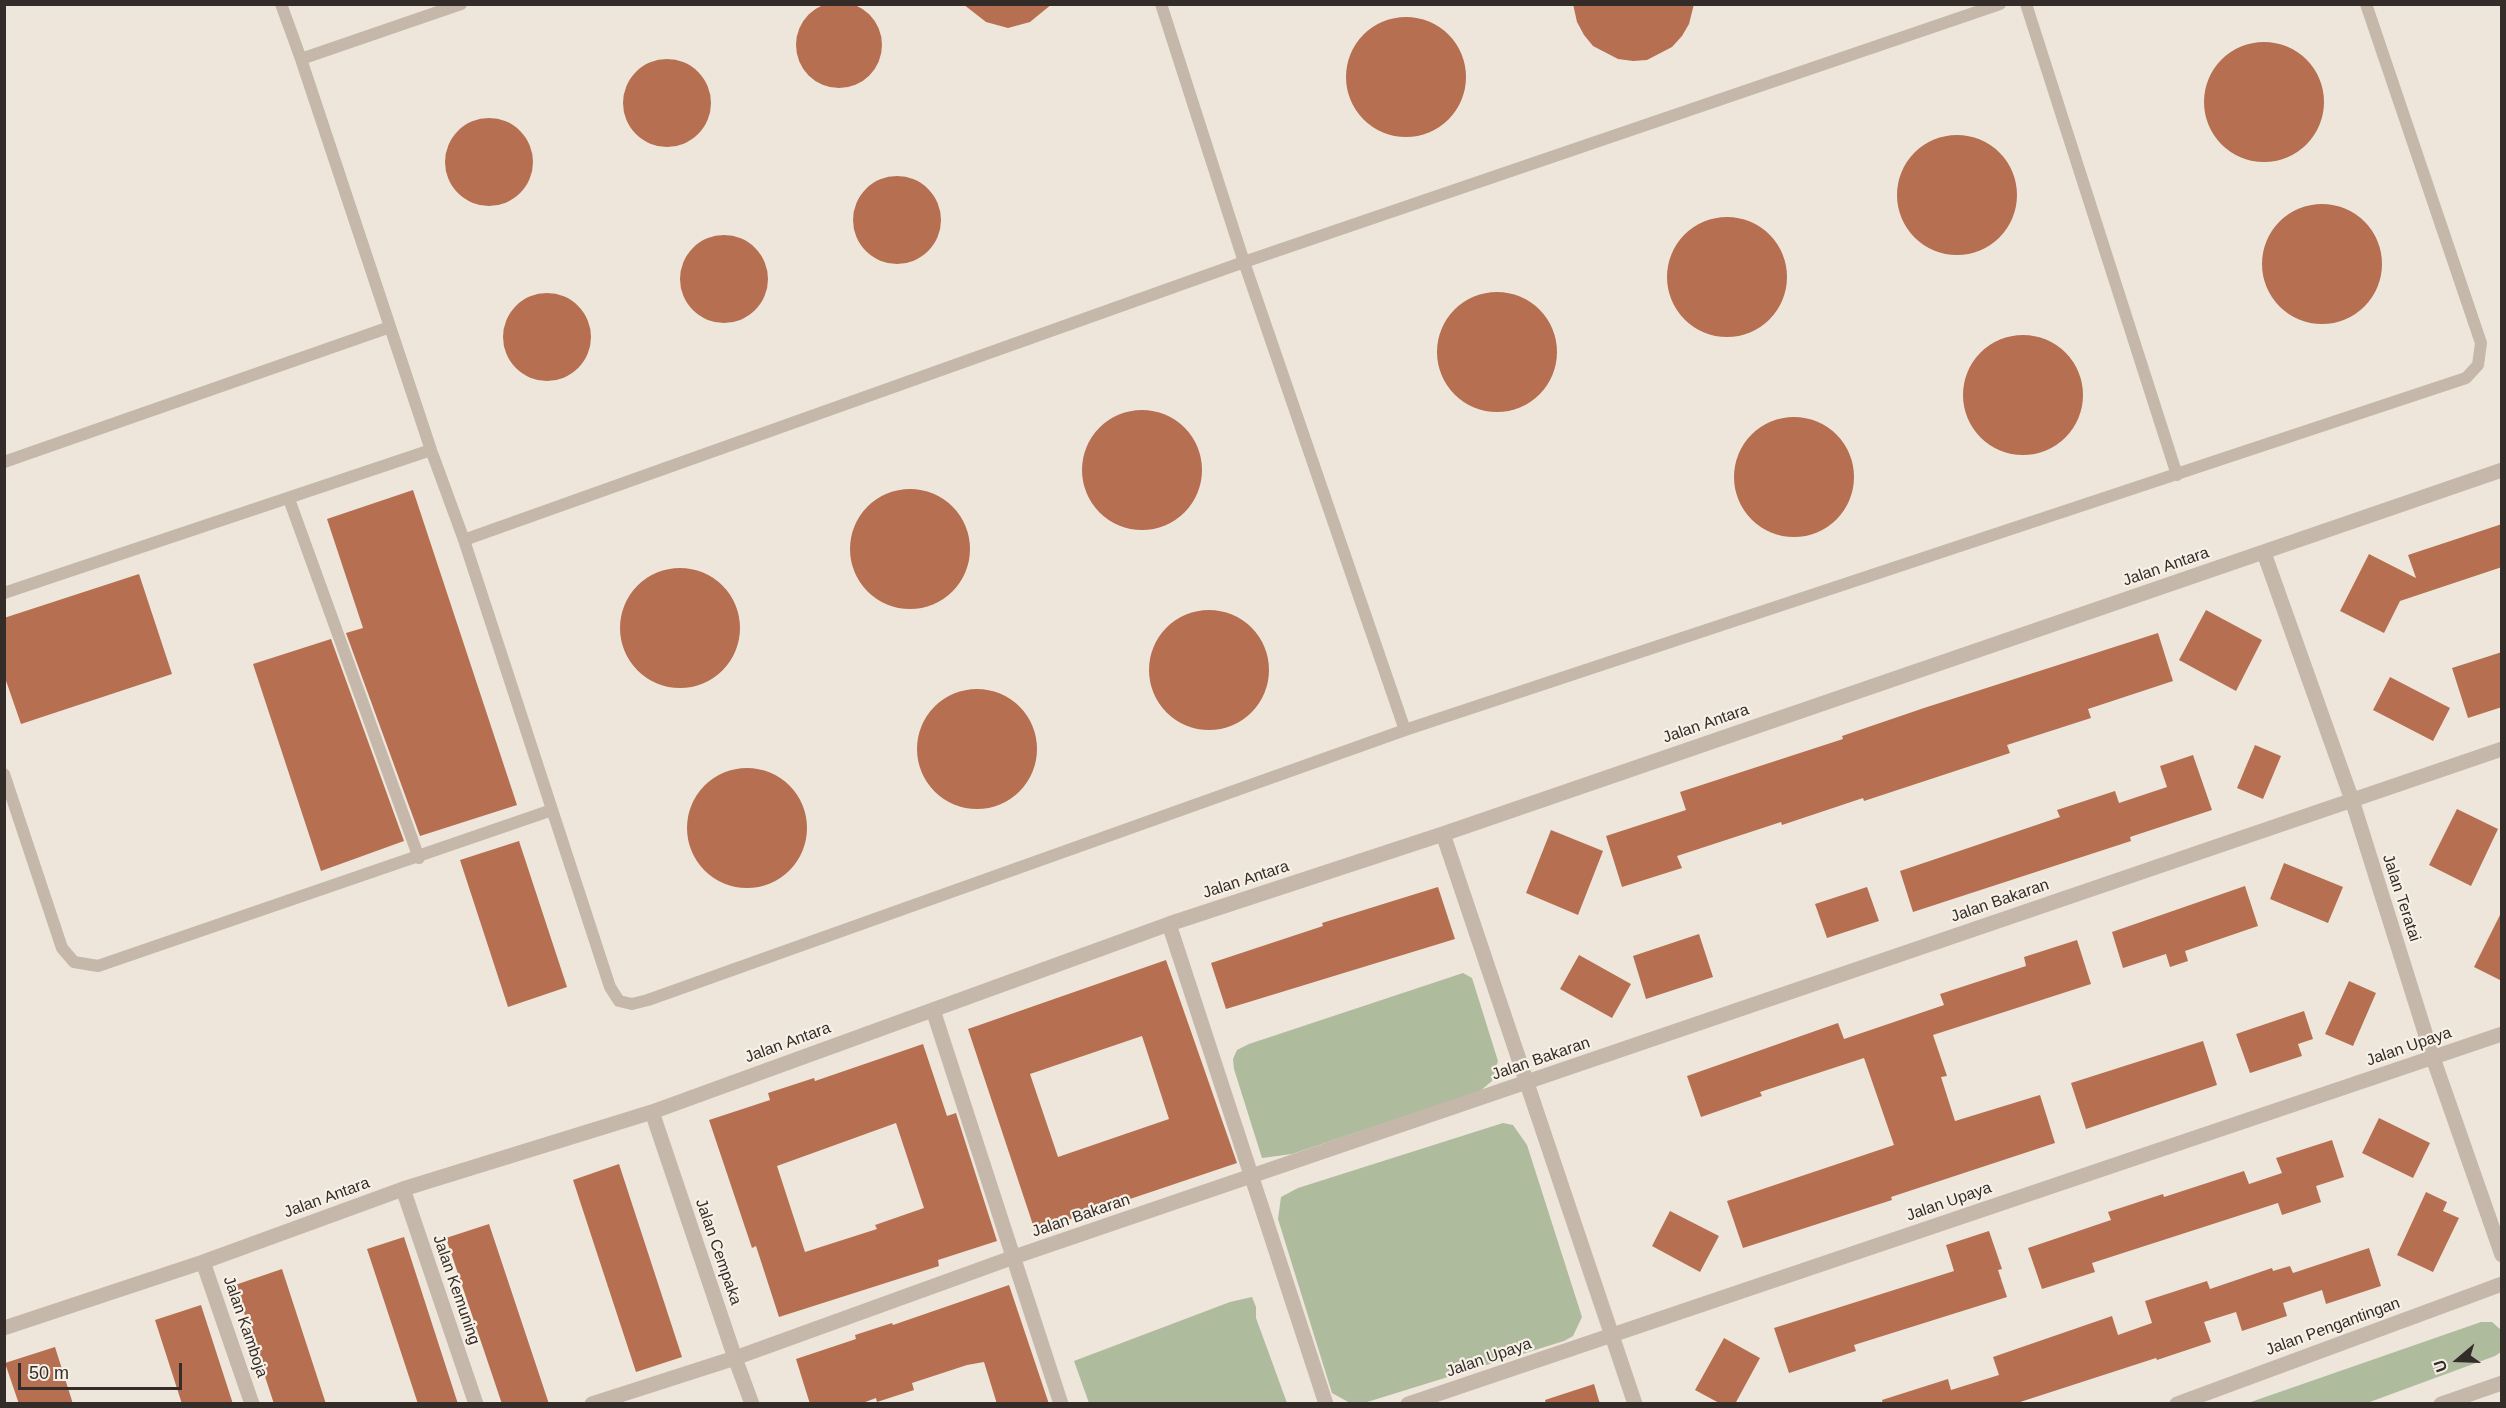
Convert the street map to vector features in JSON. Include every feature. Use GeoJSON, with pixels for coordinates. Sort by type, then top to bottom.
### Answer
{"type":"FeatureCollection","features":[{"type":"Feature","properties":{"kind":"street","name":"Jalan Antara"},"geometry":{"type":"LineString","coordinates":[[4,1328],[203,1262],[403,1189],[652,1112],[1169,924],[1443,834],[2502,470]]}},
{"type":"Feature","properties":{"kind":"street","name":"Jalan Teratai"},"geometry":{"type":"LineString","coordinates":[[2264,553],[2352,800],[2433,1058],[2502,1255]]}},
{"type":"Feature","properties":{"kind":"street","name":"Jalan Bakaran"},"geometry":{"type":"LineString","coordinates":[[592,1404],[735,1358],[1014,1257],[1252,1178],[2502,749]]}},
{"type":"Feature","properties":{"kind":"street"},"geometry":{"type":"LineString","coordinates":[[1443,834],[1635,1404]]}},
{"type":"Feature","properties":{"kind":"street"},"geometry":{"type":"LineString","coordinates":[[1169,924],[1326,1404]]}},
{"type":"Feature","properties":{"kind":"street"},"geometry":{"type":"LineString","coordinates":[[933,1010],[1061,1404]]}},
{"type":"Feature","properties":{"kind":"street","name":"Jalan Upaya"},"geometry":{"type":"LineString","coordinates":[[1408,1404],[2502,1034]]}},
{"type":"Feature","properties":{"kind":"street","name":"Jalan Cempaka"},"geometry":{"type":"LineString","coordinates":[[652,1112],[752,1404]]}},
{"type":"Feature","properties":{"kind":"street","name":"Jalan Kemuning"},"geometry":{"type":"LineString","coordinates":[[403,1189],[476,1404]]}},
{"type":"Feature","properties":{"kind":"street","name":"Jalan Kamboja"},"geometry":{"type":"LineString","coordinates":[[203,1262],[252,1404]]}},
{"type":"Feature","properties":{"kind":"street","name":"Jalan Pengantingan"},"geometry":{"type":"LineString","coordinates":[[2177,1404],[2502,1284]]}},
{"type":"Feature","properties":{"kind":"street"},"geometry":{"type":"LineString","coordinates":[[2441,1404],[2502,1383]]}},
{"type":"Feature","properties":{"kind":"lane"},"geometry":{"type":"LineString","coordinates":[[281,4],[431,450],[464,540],[610,987],[619,1001],[632,1004],[1405,730],[2466,378],[2478,365],[2481,343],[2366,4]]}},
{"type":"Feature","properties":{"kind":"lane"},"geometry":{"type":"LineString","coordinates":[[301,59],[461,4]]}},
{"type":"Feature","properties":{"kind":"lane"},"geometry":{"type":"LineString","coordinates":[[1161,4],[1244,262],[1405,730]]}},
{"type":"Feature","properties":{"kind":"lane"},"geometry":{"type":"LineString","coordinates":[[464,540],[1244,262],[2000,4]]}},
{"type":"Feature","properties":{"kind":"lane"},"geometry":{"type":"LineString","coordinates":[[2026,4],[2177,475]]}},
{"type":"Feature","properties":{"kind":"lane"},"geometry":{"type":"LineString","coordinates":[[4,462],[390,327]]}},
{"type":"Feature","properties":{"kind":"lane"},"geometry":{"type":"LineString","coordinates":[[4,593],[431,450]]}},
{"type":"Feature","properties":{"kind":"lane"},"geometry":{"type":"LineString","coordinates":[[289,499],[419,858]]}},
{"type":"Feature","properties":{"kind":"lane"},"geometry":{"type":"LineString","coordinates":[[4,774],[62,948],[74,962],[98,966],[419,858],[552,810]]}},
{"type":"Feature","properties":{"kind":"green space"},"geometry":{"type":"Polygon","coordinates":[[[1463,973],[1472,978],[1498,1061],[1492,1081],[1480,1091],[1292,1154],[1262,1158],[1234,1069],[1233,1059],[1237,1050],[1249,1044],[1463,973]]]}},
{"type":"Feature","properties":{"kind":"green space"},"geometry":{"type":"Polygon","coordinates":[[[1503,1123],[1513,1125],[1527,1145],[1582,1317],[1573,1336],[1564,1341],[1364,1403],[1350,1403],[1332,1393],[1278,1219],[1281,1197],[1298,1188],[1503,1123]]]}},
{"type":"Feature","properties":{"kind":"green space"},"geometry":{"type":"Polygon","coordinates":[[[1252,1297],[1256,1307],[1256,1318],[1287,1403],[1089,1403],[1074,1361],[1230,1302],[1252,1297]]]}},
{"type":"Feature","properties":{"kind":"green space"},"geometry":{"type":"Polygon","coordinates":[[[2481,1322],[2492,1322],[2501,1330],[2501,1352],[2367,1403],[2248,1403],[2481,1322]]]}},
{"type":"Feature","properties":{"kind":"building"},"geometry":{"type":"Polygon","coordinates":[[[831,2],[847,2],[870,14],[879,28],[882,45],[879,62],[870,76],[847,88],[831,88],[815,81],[803,69],[796,53],[796,37],[803,21],[815,9],[831,2]]]}},
{"type":"Feature","properties":{"kind":"building"},"geometry":{"type":"Polygon","coordinates":[[[963,4],[1052,4],[1030,22],[1008,28],[986,22],[963,4]]]}},
{"type":"Feature","properties":{"kind":"building"},"geometry":{"type":"Polygon","coordinates":[[[1573,4],[1694,4],[1689,24],[1672,47],[1647,60],[1633,61],[1618,59],[1593,46],[1577,22],[1573,4]]]}},
{"type":"Feature","properties":{"kind":"building"},"geometry":{"type":"Polygon","coordinates":[[[1406,17],[1429,22],[1448,35],[1461,54],[1466,77],[1461,100],[1448,119],[1429,132],[1406,137],[1383,132],[1364,119],[1351,100],[1346,77],[1351,54],[1364,35],[1383,22],[1406,17]]]}},
{"type":"Feature","properties":{"kind":"building"},"geometry":{"type":"Polygon","coordinates":[[[2264,42],[2287,47],[2306,60],[2319,79],[2324,102],[2319,125],[2306,144],[2287,157],[2264,162],[2241,157],[2222,144],[2209,125],[2204,102],[2209,79],[2222,60],[2241,47],[2264,42]]]}},
{"type":"Feature","properties":{"kind":"building"},"geometry":{"type":"Polygon","coordinates":[[[667,59],[684,63],[698,72],[707,86],[711,103],[707,120],[698,134],[684,143],[667,147],[650,143],[636,134],[627,120],[623,103],[627,86],[636,72],[650,63],[667,59]]]}},
{"type":"Feature","properties":{"kind":"building"},"geometry":{"type":"Polygon","coordinates":[[[489,118],[506,122],[520,131],[529,145],[533,162],[529,179],[520,193],[506,202],[489,206],[472,202],[458,193],[449,179],[445,162],[449,145],[458,131],[472,122],[489,118]]]}},
{"type":"Feature","properties":{"kind":"building"},"geometry":{"type":"Polygon","coordinates":[[[1957,135],[1980,140],[1999,153],[2012,172],[2017,195],[2012,218],[1999,237],[1980,250],[1957,255],[1934,250],[1915,237],[1902,218],[1897,195],[1902,172],[1915,153],[1934,140],[1957,135]]]}},
{"type":"Feature","properties":{"kind":"building"},"geometry":{"type":"Polygon","coordinates":[[[897,176],[914,180],[928,189],[937,203],[941,220],[937,237],[928,251],[914,260],[897,264],[880,260],[866,251],[857,237],[853,220],[857,203],[866,189],[880,180],[897,176]]]}},
{"type":"Feature","properties":{"kind":"building"},"geometry":{"type":"Polygon","coordinates":[[[2322,204],[2345,209],[2364,222],[2377,241],[2382,264],[2377,287],[2364,306],[2345,319],[2322,324],[2299,319],[2280,306],[2267,287],[2262,264],[2267,241],[2280,222],[2299,209],[2322,204]]]}},
{"type":"Feature","properties":{"kind":"building"},"geometry":{"type":"Polygon","coordinates":[[[1727,217],[1750,222],[1769,235],[1782,254],[1787,277],[1782,300],[1769,319],[1750,332],[1727,337],[1704,332],[1685,319],[1672,300],[1667,277],[1672,254],[1685,235],[1704,222],[1727,217]]]}},
{"type":"Feature","properties":{"kind":"building"},"geometry":{"type":"Polygon","coordinates":[[[724,235],[741,239],[755,248],[764,262],[768,279],[764,296],[755,310],[741,319],[724,323],[707,319],[693,310],[684,296],[680,279],[684,262],[693,248],[707,239],[724,235]]]}},
{"type":"Feature","properties":{"kind":"building"},"geometry":{"type":"Polygon","coordinates":[[[1497,292],[1520,297],[1539,310],[1552,329],[1557,352],[1552,375],[1539,394],[1520,407],[1497,412],[1474,407],[1455,394],[1442,375],[1437,352],[1442,329],[1455,310],[1474,297],[1497,292]]]}},
{"type":"Feature","properties":{"kind":"building"},"geometry":{"type":"Polygon","coordinates":[[[547,293],[564,297],[578,306],[587,320],[591,337],[587,354],[578,368],[564,377],[547,381],[530,377],[516,368],[507,354],[503,337],[507,320],[516,306],[530,297],[547,293]]]}},
{"type":"Feature","properties":{"kind":"building"},"geometry":{"type":"Polygon","coordinates":[[[2023,335],[2046,340],[2065,353],[2078,372],[2083,395],[2078,418],[2065,437],[2046,450],[2023,455],[2000,450],[1981,437],[1968,418],[1963,395],[1968,372],[1981,353],[2000,340],[2023,335]]]}},
{"type":"Feature","properties":{"kind":"building"},"geometry":{"type":"Polygon","coordinates":[[[1142,410],[1165,415],[1184,428],[1197,447],[1202,470],[1197,493],[1184,512],[1165,525],[1142,530],[1119,525],[1100,512],[1087,493],[1082,470],[1087,447],[1100,428],[1119,415],[1142,410]]]}},
{"type":"Feature","properties":{"kind":"building"},"geometry":{"type":"Polygon","coordinates":[[[1794,417],[1817,422],[1836,435],[1849,454],[1854,477],[1849,500],[1836,519],[1817,532],[1794,537],[1771,532],[1752,519],[1739,500],[1734,477],[1739,454],[1752,435],[1771,422],[1794,417]]]}},
{"type":"Feature","properties":{"kind":"building"},"geometry":{"type":"Polygon","coordinates":[[[910,489],[933,494],[952,507],[965,526],[970,549],[965,572],[952,591],[933,604],[910,609],[887,604],[868,591],[855,572],[850,549],[855,526],[868,507],[887,494],[910,489]]]}},
{"type":"Feature","properties":{"kind":"building"},"geometry":{"type":"Polygon","coordinates":[[[413,490],[517,805],[420,836],[346,633],[363,628],[327,519],[413,490]]]}},
{"type":"Feature","properties":{"kind":"building"},"geometry":{"type":"Polygon","coordinates":[[[2502,524],[2502,567],[2400,601],[2384,633],[2340,611],[2369,554],[2416,578],[2408,555],[2502,524]]]}},
{"type":"Feature","properties":{"kind":"building"},"geometry":{"type":"Polygon","coordinates":[[[680,568],[703,573],[722,586],[735,605],[740,628],[735,651],[722,670],[703,683],[680,688],[657,683],[638,670],[625,651],[620,628],[625,605],[638,586],[657,573],[680,568]]]}},
{"type":"Feature","properties":{"kind":"building"},"geometry":{"type":"Polygon","coordinates":[[[139,574],[172,674],[21,724],[4,675],[4,618],[139,574]]]}},
{"type":"Feature","properties":{"kind":"building"},"geometry":{"type":"Polygon","coordinates":[[[1209,610],[1232,615],[1251,628],[1264,647],[1269,670],[1264,693],[1251,712],[1232,725],[1209,730],[1186,725],[1167,712],[1154,693],[1149,670],[1154,647],[1167,628],[1186,615],[1209,610]]]}},
{"type":"Feature","properties":{"kind":"building"},"geometry":{"type":"Polygon","coordinates":[[[2206,610],[2262,640],[2236,691],[2179,660],[2206,610]]]}},
{"type":"Feature","properties":{"kind":"building"},"geometry":{"type":"Polygon","coordinates":[[[2158,633],[2173,681],[2088,709],[2091,718],[2007,745],[2010,753],[1864,801],[1863,798],[1782,825],[1781,822],[1677,856],[1682,868],[1622,887],[1606,836],[1686,810],[1680,792],[1843,739],[1842,736],[1924,708],[2158,633]]]}},
{"type":"Feature","properties":{"kind":"building"},"geometry":{"type":"Polygon","coordinates":[[[331,639],[404,841],[321,871],[253,664],[331,639]]]}},
{"type":"Feature","properties":{"kind":"building"},"geometry":{"type":"Polygon","coordinates":[[[2502,652],[2502,707],[2468,718],[2452,668],[2502,652]]]}},
{"type":"Feature","properties":{"kind":"building"},"geometry":{"type":"Polygon","coordinates":[[[2390,677],[2450,708],[2433,741],[2373,710],[2390,677]]]}},
{"type":"Feature","properties":{"kind":"building"},"geometry":{"type":"Polygon","coordinates":[[[977,689],[1000,694],[1019,707],[1032,726],[1037,749],[1032,772],[1019,791],[1000,804],[977,809],[954,804],[935,791],[922,772],[917,749],[922,726],[935,707],[954,694],[977,689]]]}},
{"type":"Feature","properties":{"kind":"building"},"geometry":{"type":"Polygon","coordinates":[[[2255,745],[2281,756],[2263,799],[2237,788],[2255,745]]]}},
{"type":"Feature","properties":{"kind":"building"},"geometry":{"type":"Polygon","coordinates":[[[2193,755],[2212,810],[2130,837],[2131,841],[1913,912],[1900,871],[2060,817],[2057,810],[2115,791],[2119,803],[2167,787],[2160,766],[2193,755]]]}},
{"type":"Feature","properties":{"kind":"building"},"geometry":{"type":"Polygon","coordinates":[[[747,768],[770,773],[789,786],[802,805],[807,828],[802,851],[789,870],[770,883],[747,888],[724,883],[705,870],[692,851],[687,828],[692,805],[705,786],[724,773],[747,768]]]}},
{"type":"Feature","properties":{"kind":"building"},"geometry":{"type":"Polygon","coordinates":[[[2457,809],[2498,829],[2471,886],[2429,865],[2457,809]]]}},
{"type":"Feature","properties":{"kind":"building"},"geometry":{"type":"Polygon","coordinates":[[[1551,830],[1603,851],[1578,915],[1526,893],[1551,830]]]}},
{"type":"Feature","properties":{"kind":"building"},"geometry":{"type":"Polygon","coordinates":[[[519,841],[567,987],[508,1007],[460,860],[519,841]]]}},
{"type":"Feature","properties":{"kind":"building"},"geometry":{"type":"Polygon","coordinates":[[[2284,863],[2343,887],[2328,923],[2270,899],[2284,863]]]}},
{"type":"Feature","properties":{"kind":"building"},"geometry":{"type":"Polygon","coordinates":[[[2245,886],[2258,926],[2185,951],[2188,961],[2170,967],[2166,954],[2123,968],[2112,932],[2245,886]]]}},
{"type":"Feature","properties":{"kind":"building"},"geometry":{"type":"Polygon","coordinates":[[[1438,887],[1455,939],[1226,1009],[1211,963],[1323,926],[1322,923],[1438,887]]]}},
{"type":"Feature","properties":{"kind":"building"},"geometry":{"type":"Polygon","coordinates":[[[1867,887],[1879,921],[1827,938],[1815,904],[1867,887]]]}},
{"type":"Feature","properties":{"kind":"building"},"geometry":{"type":"Polygon","coordinates":[[[2502,911],[2502,981],[2474,967],[2502,911]]]}},
{"type":"Feature","properties":{"kind":"building"},"geometry":{"type":"Polygon","coordinates":[[[1699,934],[1713,977],[1646,999],[1633,956],[1699,934]]]}},
{"type":"Feature","properties":{"kind":"building"},"geometry":{"type":"Polygon","coordinates":[[[2077,940],[2091,984],[1933,1035],[1947,1076],[1941,1077],[1955,1121],[2040,1095],[2055,1143],[1891,1197],[1892,1200],[1743,1248],[1727,1201],[1894,1145],[1864,1058],[1760,1092],[1762,1096],[1701,1117],[1687,1076],[1838,1023],[1844,1039],[1944,1005],[1940,994],[2026,966],[2024,957],[2077,940]]]}},
{"type":"Feature","properties":{"kind":"building"},"geometry":{"type":"Polygon","coordinates":[[[1579,955],[1631,984],[1612,1018],[1560,989],[1579,955]]]}},
{"type":"Feature","properties":{"kind":"building"},"geometry":{"type":"Polygon","coordinates":[[[1166,960],[1237,1163],[1035,1231],[968,1029],[1166,960]],[[1142,1036],[1030,1074],[1058,1157],[1169,1119],[1142,1036]]]}},
{"type":"Feature","properties":{"kind":"building"},"geometry":{"type":"Polygon","coordinates":[[[2349,981],[2376,993],[2353,1046],[2325,1034],[2349,981]]]}},
{"type":"Feature","properties":{"kind":"building"},"geometry":{"type":"Polygon","coordinates":[[[2304,1011],[2313,1039],[2298,1044],[2302,1056],[2250,1073],[2236,1034],[2304,1011]]]}},
{"type":"Feature","properties":{"kind":"building"},"geometry":{"type":"Polygon","coordinates":[[[2203,1041],[2217,1085],[2086,1129],[2071,1083],[2203,1041]]]}},
{"type":"Feature","properties":{"kind":"building"},"geometry":{"type":"Polygon","coordinates":[[[923,1044],[947,1116],[956,1113],[997,1241],[938,1260],[939,1266],[779,1317],[756,1246],[752,1248],[709,1120],[770,1100],[768,1093],[814,1078],[815,1081],[923,1044]],[[896,1123],[777,1166],[805,1252],[877,1229],[875,1225],[924,1208],[896,1123]]]}},
{"type":"Feature","properties":{"kind":"building"},"geometry":{"type":"Polygon","coordinates":[[[2379,1118],[2430,1143],[2413,1178],[2362,1153],[2379,1118]]]}},
{"type":"Feature","properties":{"kind":"building"},"geometry":{"type":"Polygon","coordinates":[[[2332,1140],[2344,1177],[2316,1186],[2321,1202],[2282,1215],[2278,1203],[2092,1263],[2095,1272],[2042,1289],[2028,1248],[2111,1220],[2108,1212],[2163,1194],[2164,1197],[2244,1171],[2249,1184],[2282,1173],[2276,1158],[2332,1140]]]}},
{"type":"Feature","properties":{"kind":"building"},"geometry":{"type":"Polygon","coordinates":[[[619,1164],[682,1357],[636,1372],[573,1180],[619,1164]]]}},
{"type":"Feature","properties":{"kind":"building"},"geometry":{"type":"Polygon","coordinates":[[[2426,1192],[2447,1202],[2443,1211],[2459,1218],[2433,1272],[2397,1255],[2426,1192]]]}},
{"type":"Feature","properties":{"kind":"building"},"geometry":{"type":"Polygon","coordinates":[[[1670,1211],[1719,1236],[1700,1272],[1652,1246],[1670,1211]]]}},
{"type":"Feature","properties":{"kind":"building"},"geometry":{"type":"Polygon","coordinates":[[[489,1224],[549,1404],[502,1404],[446,1238],[489,1224]]]}},
{"type":"Feature","properties":{"kind":"building"},"geometry":{"type":"Polygon","coordinates":[[[1989,1231],[2002,1269],[1998,1270],[2007,1297],[1854,1345],[1856,1351],[1789,1373],[1774,1328],[1954,1271],[1946,1245],[1989,1231]]]}},
{"type":"Feature","properties":{"kind":"building"},"geometry":{"type":"Polygon","coordinates":[[[404,1237],[458,1404],[418,1404],[367,1249],[404,1237]]]}},
{"type":"Feature","properties":{"kind":"building"},"geometry":{"type":"Polygon","coordinates":[[[2369,1248],[2381,1286],[2326,1304],[2322,1290],[2283,1303],[2287,1316],[2242,1331],[2236,1312],[2204,1322],[2211,1342],[2157,1360],[2156,1358],[2014,1404],[1883,1404],[1882,1400],[1948,1379],[1951,1390],[1999,1375],[1993,1357],[2112,1316],[2118,1335],[2152,1323],[2145,1301],[2207,1281],[2210,1289],[2272,1268],[2273,1271],[2290,1266],[2293,1273],[2369,1248]]]}},
{"type":"Feature","properties":{"kind":"building"},"geometry":{"type":"Polygon","coordinates":[[[282,1269],[326,1404],[274,1404],[235,1285],[282,1269]]]}},
{"type":"Feature","properties":{"kind":"building"},"geometry":{"type":"Polygon","coordinates":[[[1009,1285],[1049,1404],[997,1404],[984,1362],[967,1365],[912,1383],[914,1390],[877,1402],[876,1398],[860,1404],[810,1404],[796,1359],[856,1339],[855,1335],[892,1323],[893,1325],[1009,1285]]]}},
{"type":"Feature","properties":{"kind":"building"},"geometry":{"type":"Polygon","coordinates":[[[201,1305],[233,1404],[182,1404],[155,1320],[201,1305]]]}},
{"type":"Feature","properties":{"kind":"building"},"geometry":{"type":"Polygon","coordinates":[[[1724,1338],[1760,1358],[1735,1404],[1721,1404],[1695,1390],[1724,1338]]]}},
{"type":"Feature","properties":{"kind":"building"},"geometry":{"type":"Polygon","coordinates":[[[55,1347],[73,1404],[19,1404],[5,1363],[55,1347]]]}},
{"type":"Feature","properties":{"kind":"building"},"geometry":{"type":"Polygon","coordinates":[[[1594,1384],[1600,1404],[1546,1404],[1545,1400],[1594,1384]]]}}]}
